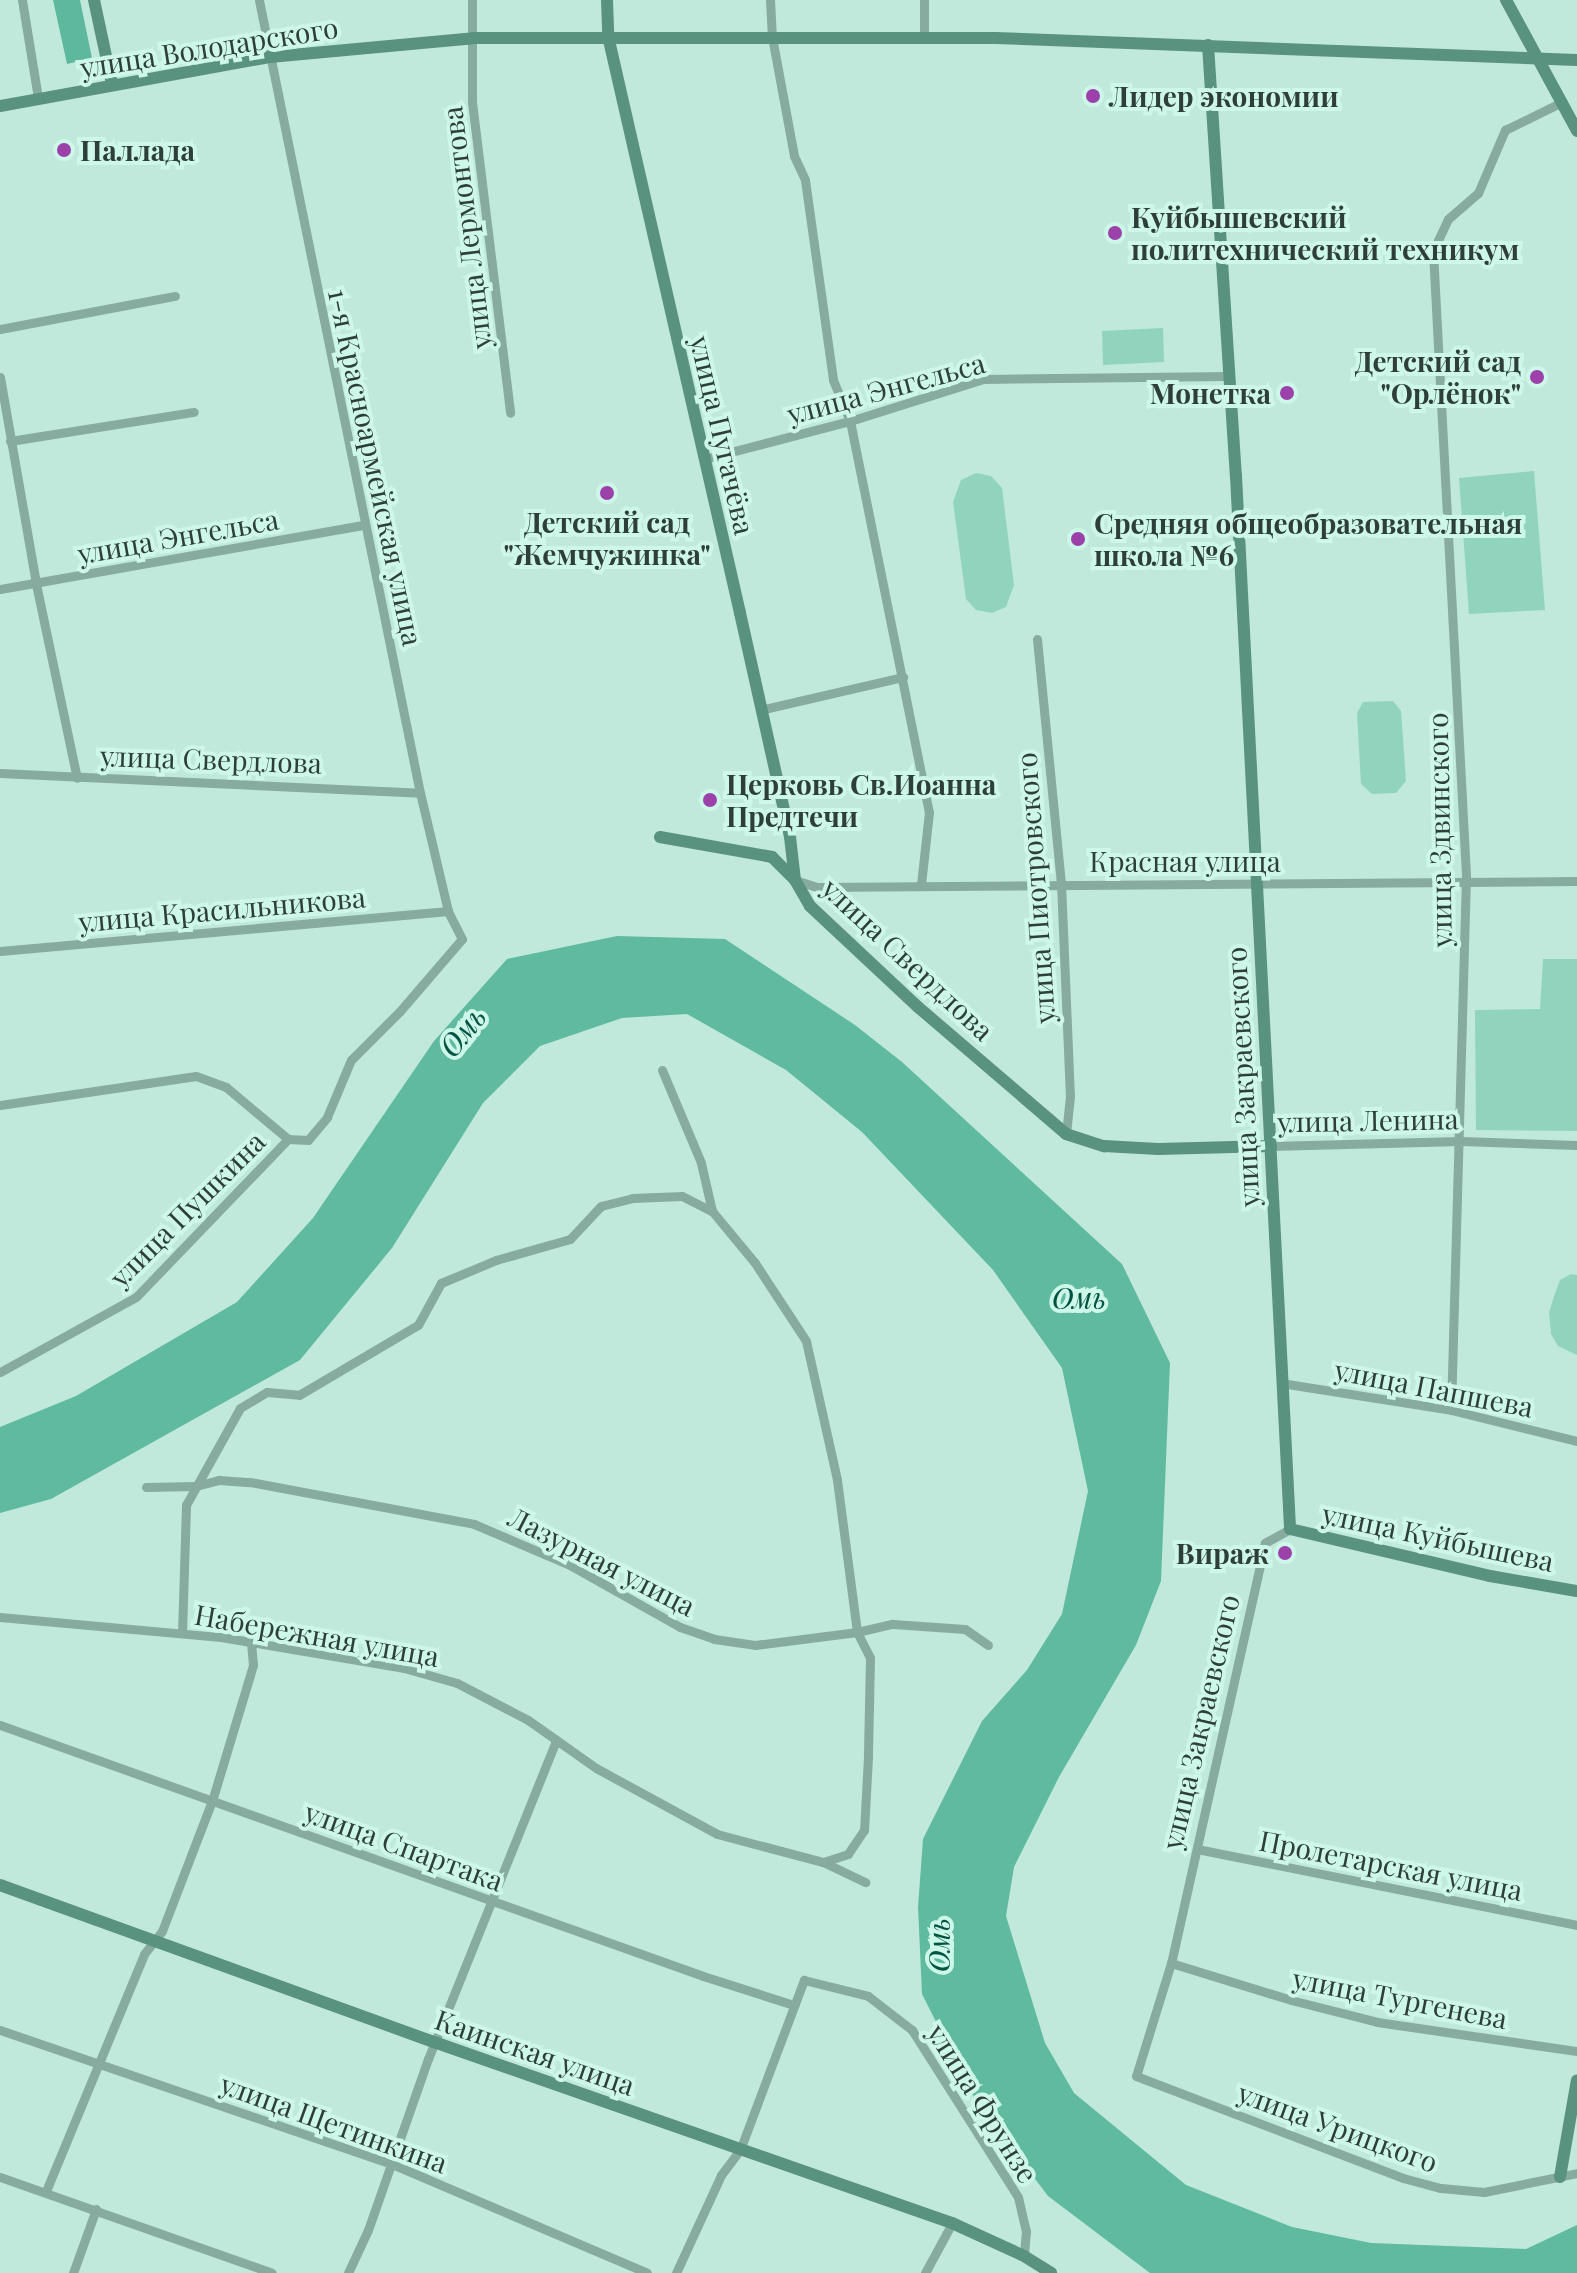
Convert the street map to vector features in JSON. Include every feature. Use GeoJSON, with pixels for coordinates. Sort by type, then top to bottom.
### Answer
{"type":"FeatureCollection","features":[{"type":"Feature","properties":{"kind":"street"},"geometry":{"type":"LineString","coordinates":[[22,0],[38,98]]}},
{"type":"Feature","properties":{"kind":"street"},"geometry":{"type":"LineString","coordinates":[[94,0],[112,84]]}},
{"type":"Feature","properties":{"kind":"street","name":"1-я Красноармейская улица"},"geometry":{"type":"LineString","coordinates":[[259,0],[420,793],[448,911],[462,939]]}},
{"type":"Feature","properties":{"kind":"street","name":"улица Лермонтова"},"geometry":{"type":"LineString","coordinates":[[472,0],[472,102],[510,413]]}},
{"type":"Feature","properties":{"kind":"street","name":"улица Пугачёва"},"geometry":{"type":"LineString","coordinates":[[607,0],[608,36],[790,837],[795,880]]}},
{"type":"Feature","properties":{"kind":"street"},"geometry":{"type":"LineString","coordinates":[[770,0],[772,37],[794,156],[805,180],[833,380],[850,421],[929,812],[921,885]]}},
{"type":"Feature","properties":{"kind":"street"},"geometry":{"type":"LineString","coordinates":[[924,0],[924,36]]}},
{"type":"Feature","properties":{"kind":"street"},"geometry":{"type":"LineString","coordinates":[[1506,0],[1577,131]]}},
{"type":"Feature","properties":{"kind":"street","name":"улица Володарского"},"geometry":{"type":"LineString","coordinates":[[0,106],[270,57],[473,38],[924,36],[1577,60]]}},
{"type":"Feature","properties":{"kind":"street","name":"улица Закраевского"},"geometry":{"type":"LineString","coordinates":[[1136,2076],[1171,1963],[1265,1543],[1290,1529],[1236,476],[1227,376],[1225,279],[1208,45]]}},
{"type":"Feature","properties":{"kind":"street","name":"улица Здвинского"},"geometry":{"type":"LineString","coordinates":[[1451,1410],[1461,1141],[1465,883],[1447,464],[1433,251],[1448,219],[1478,193],[1505,130],[1562,102]]}},
{"type":"Feature","properties":{"kind":"street"},"geometry":{"type":"LineString","coordinates":[[0,329],[175,296]]}},
{"type":"Feature","properties":{"kind":"street","name":"улица Энгельса"},"geometry":{"type":"LineString","coordinates":[[704,459],[850,421],[983,379],[1227,376]]}},
{"type":"Feature","properties":{"kind":"street"},"geometry":{"type":"LineString","coordinates":[[0,377],[36,584],[77,778]]}},
{"type":"Feature","properties":{"kind":"street"},"geometry":{"type":"LineString","coordinates":[[10,441],[194,412]]}},
{"type":"Feature","properties":{"kind":"street","name":"улица Энгельса"},"geometry":{"type":"LineString","coordinates":[[0,589],[364,525]]}},
{"type":"Feature","properties":{"kind":"street","name":"улица Пиотровского"},"geometry":{"type":"LineString","coordinates":[[1037,639],[1061,883],[1070,1096],[1066,1134]]}},
{"type":"Feature","properties":{"kind":"street"},"geometry":{"type":"LineString","coordinates":[[760,710],[903,677]]}},
{"type":"Feature","properties":{"kind":"street","name":"улица Свердлова"},"geometry":{"type":"LineString","coordinates":[[0,773],[420,793]]}},
{"type":"Feature","properties":{"kind":"street","name":"улица Свердлова"},"geometry":{"type":"LineString","coordinates":[[660,837],[772,857],[795,880],[810,906],[821,917],[918,1007],[1066,1134]]}},
{"type":"Feature","properties":{"kind":"street","name":"Красная улица"},"geometry":{"type":"LineString","coordinates":[[795,880],[817,887],[1577,881]]}},
{"type":"Feature","properties":{"kind":"street","name":"улица Красильникова"},"geometry":{"type":"LineString","coordinates":[[0,951],[448,911]]}},
{"type":"Feature","properties":{"kind":"street","name":"улица Пушкина"},"geometry":{"type":"LineString","coordinates":[[1,1369],[136,1297],[288,1139],[308,1140],[327,1117],[351,1060],[400,1011],[462,939]]}},
{"type":"Feature","properties":{"kind":"street"},"geometry":{"type":"LineString","coordinates":[[662,1070],[701,1163],[712,1211]]}},
{"type":"Feature","properties":{"kind":"street"},"geometry":{"type":"LineString","coordinates":[[0,1105],[196,1076],[226,1087],[288,1139]]}},
{"type":"Feature","properties":{"kind":"street","name":"улица Ленина"},"geometry":{"type":"LineString","coordinates":[[1066,1134],[1118,1147],[1461,1141],[1577,1145]]}},
{"type":"Feature","properties":{"kind":"street"},"geometry":{"type":"LineString","coordinates":[[182,1633],[186,1505],[240,1408],[267,1392],[299,1395],[407,1332],[430,1309],[441,1283],[496,1260],[570,1239],[601,1206],[632,1198],[682,1196],[712,1211],[755,1263],[806,1341],[837,1480],[857,1632],[870,1658],[864,1830],[848,1854],[823,1862]]}},
{"type":"Feature","properties":{"kind":"street","name":"улица Папшева"},"geometry":{"type":"LineString","coordinates":[[1281,1383],[1451,1410],[1577,1441]]}},
{"type":"Feature","properties":{"kind":"street","name":"Лазурная улица"},"geometry":{"type":"LineString","coordinates":[[146,1487],[196,1486],[219,1480],[250,1482],[474,1524],[570,1565],[680,1627],[714,1639],[755,1645],[857,1632],[893,1624],[965,1629],[988,1645]]}},
{"type":"Feature","properties":{"kind":"street","name":"улица Куйбышева"},"geometry":{"type":"LineString","coordinates":[[1290,1529],[1490,1576],[1577,1591]]}},
{"type":"Feature","properties":{"kind":"street","name":"Набережная улица"},"geometry":{"type":"LineString","coordinates":[[0,1617],[182,1633],[404,1668],[457,1683],[528,1720],[596,1768],[717,1834],[823,1862],[865,1882]]}},
{"type":"Feature","properties":{"kind":"street"},"geometry":{"type":"LineString","coordinates":[[46,2191],[152,1942],[162,1931],[212,1801],[253,1665],[251,1644]]}},
{"type":"Feature","properties":{"kind":"street","name":"улица Спартака"},"geometry":{"type":"LineString","coordinates":[[0,1725],[794,2005]]}},
{"type":"Feature","properties":{"kind":"street"},"geometry":{"type":"LineString","coordinates":[[348,2273],[392,2164],[434,2042],[556,1740]]}},
{"type":"Feature","properties":{"kind":"street","name":"Пролетарская улица"},"geometry":{"type":"LineString","coordinates":[[1197,1849],[1577,1925]]}},
{"type":"Feature","properties":{"kind":"street","name":"Каинская улица"},"geometry":{"type":"LineString","coordinates":[[0,1885],[152,1942],[952,2223],[1024,2256],[1051,2273]]}},
{"type":"Feature","properties":{"kind":"street","name":"улица Тургенева"},"geometry":{"type":"LineString","coordinates":[[1171,1963],[1291,2000],[1377,2022],[1577,2051]]}},
{"type":"Feature","properties":{"kind":"street","name":"улица Фрунзе"},"geometry":{"type":"LineString","coordinates":[[676,2273],[721,2175],[740,2150],[804,1980],[868,1996],[912,2030],[1018,2197],[1026,2231],[1024,2256]]}},
{"type":"Feature","properties":{"kind":"street","name":"улица Щетинкина"},"geometry":{"type":"LineString","coordinates":[[0,2030],[392,2164],[647,2273]]}},
{"type":"Feature","properties":{"kind":"street","name":"улица Урицкого"},"geometry":{"type":"LineString","coordinates":[[1136,2076],[1403,2178],[1441,2188],[1484,2192],[1577,2173]]}},
{"type":"Feature","properties":{"kind":"street"},"geometry":{"type":"LineString","coordinates":[[1560,2177],[1577,2080]]}},
{"type":"Feature","properties":{"kind":"street"},"geometry":{"type":"LineString","coordinates":[[0,2177],[272,2273]]}},
{"type":"Feature","properties":{"kind":"street"},"geometry":{"type":"LineString","coordinates":[[73,2273],[96,2209]]}},
{"type":"Feature","properties":{"kind":"street"},"geometry":{"type":"LineString","coordinates":[[925,2273],[952,2223]]}},
{"type":"Feature","properties":{"kind":"shaded area"},"geometry":{"type":"Polygon","coordinates":[[[53,0],[80,0],[92,58],[67,64],[53,0]]]}},
{"type":"Feature","properties":{"kind":"shaded area"},"geometry":{"type":"Polygon","coordinates":[[[1163,328],[1164,362],[1103,365],[1102,331],[1163,328]]]}},
{"type":"Feature","properties":{"kind":"shaded area"},"geometry":{"type":"Polygon","coordinates":[[[1534,471],[1545,610],[1469,614],[1459,478],[1534,471]]]}},
{"type":"Feature","properties":{"kind":"shaded area"},"geometry":{"type":"Polygon","coordinates":[[[976,473],[991,476],[1002,488],[1014,585],[1006,607],[992,613],[976,610],[966,599],[953,502],[961,480],[976,473]]]}},
{"type":"Feature","properties":{"kind":"shaded area"},"geometry":{"type":"Polygon","coordinates":[[[1393,701],[1401,711],[1406,781],[1396,793],[1372,794],[1361,784],[1357,713],[1363,702],[1393,701]]]}},
{"type":"Feature","properties":{"kind":"shaded area"},"geometry":{"type":"Polygon","coordinates":[[[1543,959],[1577,959],[1577,1131],[1476,1130],[1475,1010],[1540,1009],[1543,959]]]}},
{"type":"Feature","properties":{"kind":"shaded area"},"geometry":{"type":"Polygon","coordinates":[[[1571,1274],[1577,1275],[1577,1355],[1558,1346],[1551,1334],[1549,1313],[1560,1280],[1571,1274]]]}},
{"type":"Feature","properties":{"kind":"water","name":"Омь"},"geometry":{"type":"Polygon","coordinates":[[[617,936],[725,939],[855,1025],[902,1062],[1122,1264],[1170,1363],[1161,1581],[1136,1645],[1059,1777],[1014,1867],[1006,1916],[1045,2043],[1074,2093],[1186,2185],[1292,2227],[1371,2243],[1526,2249],[1577,2225],[1577,2273],[1150,2273],[1048,2196],[976,2101],[922,1994],[918,1907],[923,1839],[982,1721],[1027,1670],[1062,1614],[1088,1491],[1062,1368],[993,1270],[862,1132],[786,1070],[687,1014],[622,1018],[540,1046],[483,1103],[392,1248],[300,1360],[51,1499],[0,1513],[0,1427],[76,1396],[237,1302],[313,1218],[434,1041],[507,959],[617,936]]]}},
{"type":"Feature","properties":{"kind":"place","name":"Лидер экономии"},"geometry":{"type":"Point","coordinates":[1093,96]}},
{"type":"Feature","properties":{"kind":"place","name":"Паллада"},"geometry":{"type":"Point","coordinates":[64,150]}},
{"type":"Feature","properties":{"kind":"place","name":"Куйбышевский политехнический техникум"},"geometry":{"type":"Point","coordinates":[1115,233]}},
{"type":"Feature","properties":{"kind":"place","name":"Детский сад \"Орлёнок\""},"geometry":{"type":"Point","coordinates":[1537,377]}},
{"type":"Feature","properties":{"kind":"place","name":"Монетка"},"geometry":{"type":"Point","coordinates":[1287,393]}},
{"type":"Feature","properties":{"kind":"place","name":"Детский сад \"Жемчужинка\""},"geometry":{"type":"Point","coordinates":[607,493]}},
{"type":"Feature","properties":{"kind":"place","name":"Средняя общеобразовательная школа №6"},"geometry":{"type":"Point","coordinates":[1078,539]}},
{"type":"Feature","properties":{"kind":"place","name":"Церковь Св.Иоанна Предтечи"},"geometry":{"type":"Point","coordinates":[710,800]}},
{"type":"Feature","properties":{"kind":"place","name":"Вираж"},"geometry":{"type":"Point","coordinates":[1285,1553]}}]}
